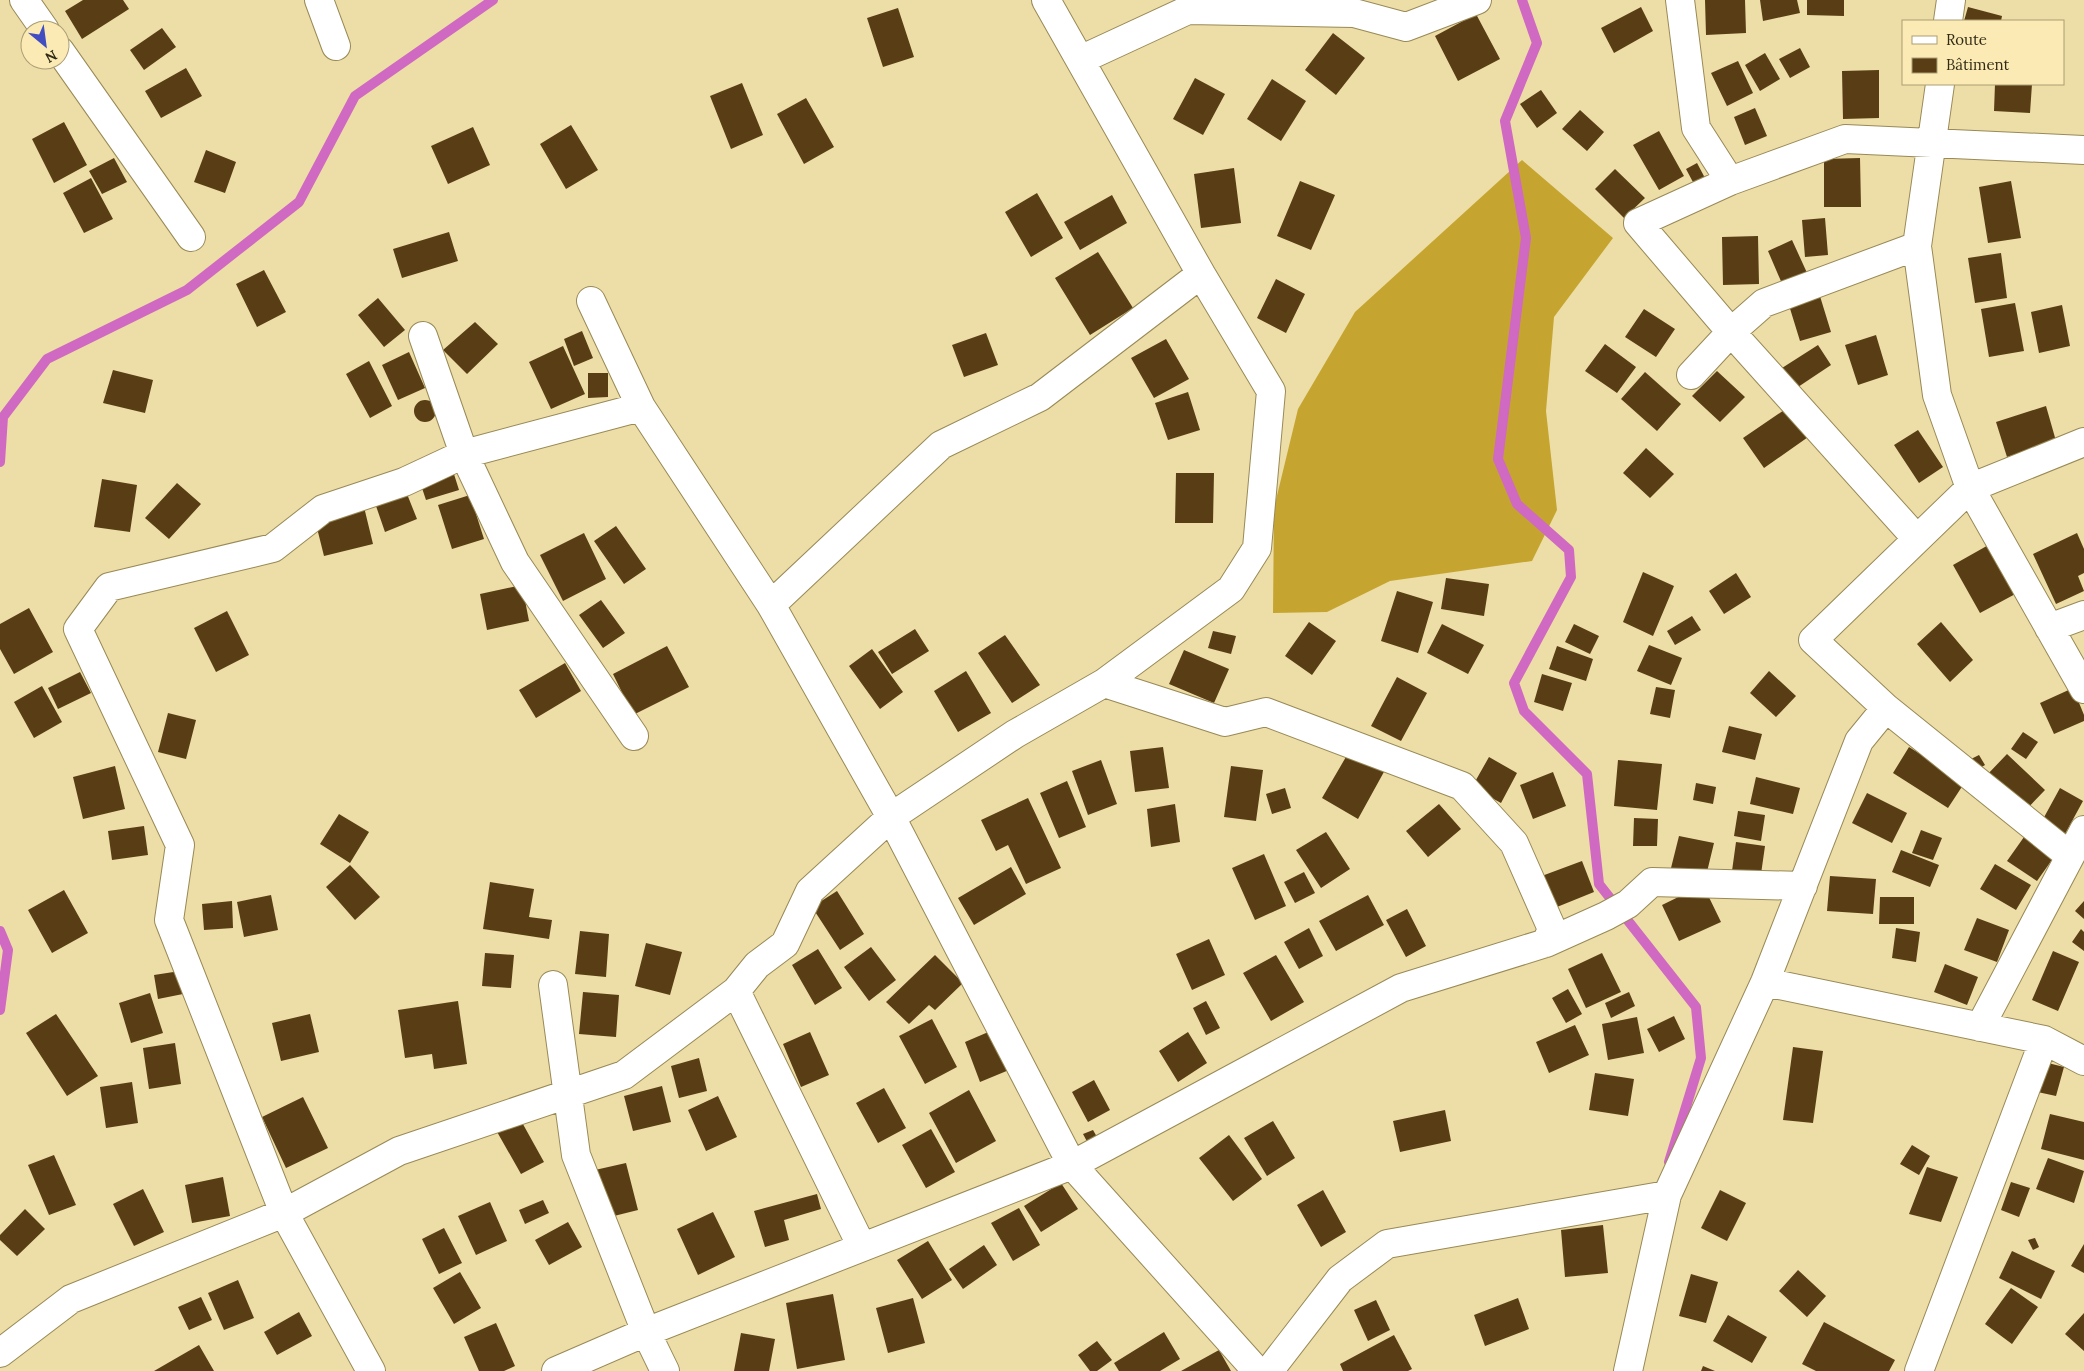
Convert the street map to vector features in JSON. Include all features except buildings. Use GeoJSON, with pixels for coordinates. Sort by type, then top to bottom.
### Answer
{"type":"FeatureCollection","features":[{"type":"Feature","properties":{"kind":"street"},"geometry":{"type":"LineString","coordinates":[[24,0],[38,20]]}},
{"type":"Feature","properties":{"kind":"street"},"geometry":{"type":"LineString","coordinates":[[319,0],[336,46]]}},
{"type":"Feature","properties":{"kind":"street"},"geometry":{"type":"LineString","coordinates":[[0,1353],[71,1299],[284,1213],[399,1151],[624,1075],[736,991],[758,965],[785,944],[810,891],[891,817],[1015,734],[1104,683],[1231,589],[1258,548],[1271,391],[1201,274],[1046,0]]}},
{"type":"Feature","properties":{"kind":"street"},"geometry":{"type":"LineString","coordinates":[[1080,60],[1188,10],[1354,7],[1406,27],[1477,0]]}},
{"type":"Feature","properties":{"kind":"street"},"geometry":{"type":"LineString","coordinates":[[1680,0],[1696,128],[1730,181]]}},
{"type":"Feature","properties":{"kind":"street"},"geometry":{"type":"LineString","coordinates":[[1948,20],[1951,0]]}},
{"type":"Feature","properties":{"kind":"street"},"geometry":{"type":"LineString","coordinates":[[70,65],[191,237]]}},
{"type":"Feature","properties":{"kind":"street"},"geometry":{"type":"LineString","coordinates":[[1940,85],[1917,246],[1937,395],[1970,488],[2084,689]]}},
{"type":"Feature","properties":{"kind":"street"},"geometry":{"type":"LineString","coordinates":[[1917,539],[1730,332],[1638,223],[1730,181],[1845,139],[2084,150]]}},
{"type":"Feature","properties":{"kind":"street"},"geometry":{"type":"LineString","coordinates":[[1691,375],[1730,332],[1764,304],[1917,246]]}},
{"type":"Feature","properties":{"kind":"street"},"geometry":{"type":"LineString","coordinates":[[771,605],[941,445],[1040,396],[1201,274]]}},
{"type":"Feature","properties":{"kind":"street"},"geometry":{"type":"LineString","coordinates":[[591,301],[641,407],[771,605],[891,817],[1072,1165],[1257,1371]]}},
{"type":"Feature","properties":{"kind":"street"},"geometry":{"type":"LineString","coordinates":[[423,336],[464,454],[515,562],[634,736]]}},
{"type":"Feature","properties":{"kind":"street"},"geometry":{"type":"LineString","coordinates":[[371,1371],[284,1213],[170,920],[180,845],[78,629],[109,587],[273,548],[323,509],[404,482],[464,454],[641,407]]}},
{"type":"Feature","properties":{"kind":"street"},"geometry":{"type":"LineString","coordinates":[[2070,856],[1886,708],[1813,640],[1970,488],[2084,442]]}},
{"type":"Feature","properties":{"kind":"street"},"geometry":{"type":"LineString","coordinates":[[2048,628],[2084,616]]}},
{"type":"Feature","properties":{"kind":"street"},"geometry":{"type":"LineString","coordinates":[[1104,683],[1225,722],[1266,712],[1462,786],[1514,843],[1552,929],[1546,943]]}},
{"type":"Feature","properties":{"kind":"street"},"geometry":{"type":"LineString","coordinates":[[1628,1371],[1667,1195],[1765,982],[1859,741],[1886,708]]}},
{"type":"Feature","properties":{"kind":"street"},"geometry":{"type":"LineString","coordinates":[[1980,1027],[2084,830]]}},
{"type":"Feature","properties":{"kind":"street"},"geometry":{"type":"LineString","coordinates":[[556,1371],[646,1332],[1072,1165],[1401,988],[1546,943],[1617,910],[1652,882],[1803,886]]}},
{"type":"Feature","properties":{"kind":"street"},"geometry":{"type":"LineString","coordinates":[[1765,982],[2044,1040],[2084,1061]]}},
{"type":"Feature","properties":{"kind":"street"},"geometry":{"type":"LineString","coordinates":[[553,985],[576,1155],[646,1332],[666,1371]]}},
{"type":"Feature","properties":{"kind":"street"},"geometry":{"type":"LineString","coordinates":[[736,991],[862,1247]]}},
{"type":"Feature","properties":{"kind":"street"},"geometry":{"type":"LineString","coordinates":[[1919,1371],[2044,1040]]}},
{"type":"Feature","properties":{"kind":"street"},"geometry":{"type":"LineString","coordinates":[[1270,1371],[1340,1279],[1387,1244],[1667,1195]]}},
{"type":"Feature","properties":{"kind":"shaded area"},"geometry":{"type":"Polygon","coordinates":[[[1522,160],[1613,238],[1554,317],[1546,411],[1557,510],[1532,561],[1390,581],[1327,612],[1273,613],[1274,508],[1298,409],[1355,312],[1522,160]]]}},
{"type":"Feature","properties":{"kind":"waterway"},"geometry":{"type":"LineString","coordinates":[[0,462],[3,417],[47,359],[187,290],[299,202],[355,96],[493,0]]}},
{"type":"Feature","properties":{"kind":"waterway"},"geometry":{"type":"LineString","coordinates":[[1522,0],[1537,43],[1505,121],[1526,238],[1498,459],[1517,504],[1569,550],[1571,577],[1514,683],[1524,711],[1587,774],[1599,884],[1696,1007],[1701,1058],[1669,1162]]}},
{"type":"Feature","properties":{"kind":"waterway"},"geometry":{"type":"LineString","coordinates":[[0,931],[8,950],[0,1010]]}}]}
